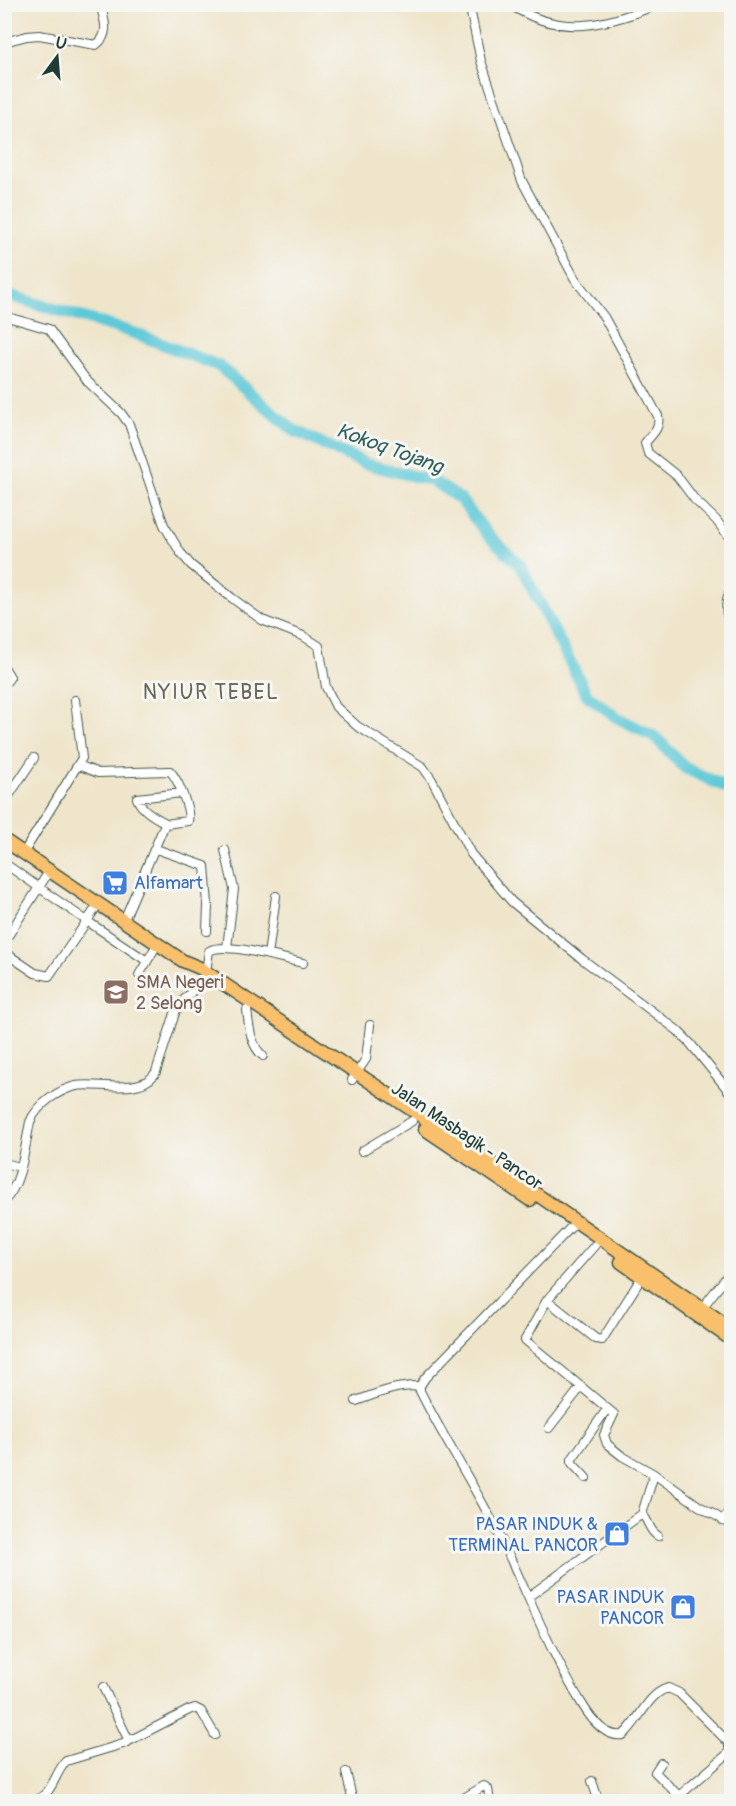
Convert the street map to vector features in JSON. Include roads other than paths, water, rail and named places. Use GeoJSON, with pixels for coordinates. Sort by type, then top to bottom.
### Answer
{"type":"FeatureCollection","features":[{"type":"Feature","properties":{"kind":"main road","name":"Jalan Masbagik - Pancor"},"geometry":{"type":"LineString","coordinates":[[5,840],[574,1225],[732,1329]]}},
{"type":"Feature","properties":{"kind":"main road","name":"Jalan Masbagik - Pancor"},"geometry":{"type":"LineString","coordinates":[[204,976],[247,1010],[354,1077],[412,1121],[452,1142]]}},
{"type":"Feature","properties":{"kind":"main road","name":"Jalan Masbagik - Pancor"},"geometry":{"type":"LineString","coordinates":[[574,1225],[595,1245],[732,1340]]}},
{"type":"Feature","properties":{"kind":"street"},"geometry":{"type":"LineString","coordinates":[[4,42],[39,35],[96,45],[105,36],[106,28],[100,4]]}},
{"type":"Feature","properties":{"kind":"street"},"geometry":{"type":"LineString","coordinates":[[469,4],[481,61],[522,181],[570,272],[604,317],[658,416],[657,428],[645,443],[645,449],[678,476],[695,500],[716,520],[732,541]]}},
{"type":"Feature","properties":{"kind":"street"},"geometry":{"type":"LineString","coordinates":[[509,4],[528,15],[543,20],[577,26],[611,21],[659,4]]}},
{"type":"Feature","properties":{"kind":"street"},"geometry":{"type":"LineString","coordinates":[[4,316],[50,329],[87,381],[121,413],[129,424],[164,525],[180,552],[191,565],[262,620],[303,636],[319,646],[326,687],[336,707],[364,731],[423,767],[471,854],[489,877],[528,917],[677,1030],[732,1095]]}},
{"type":"Feature","properties":{"kind":"street"},"geometry":{"type":"LineString","coordinates":[[732,587],[726,601],[728,619],[732,626]]}},
{"type":"Feature","properties":{"kind":"street"},"geometry":{"type":"LineString","coordinates":[[4,667],[10,677],[4,685]]}},
{"type":"Feature","properties":{"kind":"street"},"geometry":{"type":"LineString","coordinates":[[24,852],[82,756],[75,700]]}},
{"type":"Feature","properties":{"kind":"street"},"geometry":{"type":"LineString","coordinates":[[4,803],[34,758]]}},
{"type":"Feature","properties":{"kind":"street"},"geometry":{"type":"LineString","coordinates":[[78,765],[98,773],[170,771],[182,793],[189,820],[166,823],[142,806],[137,798],[182,793]]}},
{"type":"Feature","properties":{"kind":"street"},"geometry":{"type":"LineString","coordinates":[[124,920],[166,823]]}},
{"type":"Feature","properties":{"kind":"street"},"geometry":{"type":"LineString","coordinates":[[156,849],[205,866],[207,931]]}},
{"type":"Feature","properties":{"kind":"street"},"geometry":{"type":"LineString","coordinates":[[225,850],[234,889],[227,948]]}},
{"type":"Feature","properties":{"kind":"street"},"geometry":{"type":"LineString","coordinates":[[4,863],[147,961]]}},
{"type":"Feature","properties":{"kind":"street"},"geometry":{"type":"LineString","coordinates":[[4,942],[50,870]]}},
{"type":"Feature","properties":{"kind":"street"},"geometry":{"type":"LineString","coordinates":[[268,955],[276,896]]}},
{"type":"Feature","properties":{"kind":"street"},"geometry":{"type":"LineString","coordinates":[[4,952],[35,973],[49,976],[99,903]]}},
{"type":"Feature","properties":{"kind":"street"},"geometry":{"type":"LineString","coordinates":[[139,975],[158,943]]}},
{"type":"Feature","properties":{"kind":"street"},"geometry":{"type":"LineString","coordinates":[[4,1201],[15,1187],[30,1122],[34,1113],[47,1101],[77,1086],[125,1086],[150,1079],[156,1072],[177,1007],[204,976],[209,951],[227,948],[303,963]]}},
{"type":"Feature","properties":{"kind":"street"},"geometry":{"type":"LineString","coordinates":[[247,1010],[251,1036],[257,1050],[263,1056]]}},
{"type":"Feature","properties":{"kind":"street"},"geometry":{"type":"LineString","coordinates":[[354,1077],[366,1059],[370,1025]]}},
{"type":"Feature","properties":{"kind":"street"},"geometry":{"type":"LineString","coordinates":[[362,1151],[412,1121]]}},
{"type":"Feature","properties":{"kind":"street"},"geometry":{"type":"LineString","coordinates":[[4,1163],[20,1167]]}},
{"type":"Feature","properties":{"kind":"street"},"geometry":{"type":"LineString","coordinates":[[574,1225],[425,1378],[420,1386],[421,1394],[491,1519],[582,1704],[607,1733],[623,1735],[651,1701],[663,1689],[668,1688],[679,1693],[731,1746],[672,1802]]}},
{"type":"Feature","properties":{"kind":"street"},"geometry":{"type":"LineString","coordinates":[[595,1245],[547,1300],[525,1340],[615,1415],[603,1435],[607,1444],[622,1456],[732,1525]]}},
{"type":"Feature","properties":{"kind":"street"},"geometry":{"type":"LineString","coordinates":[[702,1308],[732,1270]]}},
{"type":"Feature","properties":{"kind":"street"},"geometry":{"type":"LineString","coordinates":[[547,1300],[596,1339],[602,1340],[642,1277]]}},
{"type":"Feature","properties":{"kind":"street"},"geometry":{"type":"LineString","coordinates":[[356,1401],[392,1388],[420,1386]]}},
{"type":"Feature","properties":{"kind":"street"},"geometry":{"type":"LineString","coordinates":[[549,1428],[581,1387]]}},
{"type":"Feature","properties":{"kind":"street"},"geometry":{"type":"LineString","coordinates":[[585,1478],[572,1463],[572,1459],[608,1409]]}},
{"type":"Feature","properties":{"kind":"street"},"geometry":{"type":"LineString","coordinates":[[528,1597],[642,1514],[654,1474]]}},
{"type":"Feature","properties":{"kind":"street"},"geometry":{"type":"LineString","coordinates":[[723,1521],[732,1508]]}},
{"type":"Feature","properties":{"kind":"street"},"geometry":{"type":"LineString","coordinates":[[642,1514],[649,1528],[658,1536]]}},
{"type":"Feature","properties":{"kind":"street"},"geometry":{"type":"LineString","coordinates":[[103,1687],[129,1741]]}},
{"type":"Feature","properties":{"kind":"street"},"geometry":{"type":"LineString","coordinates":[[32,1802],[49,1791],[66,1761],[108,1750],[195,1708],[203,1713],[215,1735]]}},
{"type":"Feature","properties":{"kind":"street"},"geometry":{"type":"LineString","coordinates":[[661,1763],[655,1772],[680,1796]]}},
{"type":"Feature","properties":{"kind":"street"},"geometry":{"type":"LineString","coordinates":[[346,1772],[353,1802]]}},
{"type":"Feature","properties":{"kind":"street"},"geometry":{"type":"LineString","coordinates":[[592,1781],[599,1802]]}},
{"type":"Feature","properties":{"kind":"street"},"geometry":{"type":"LineString","coordinates":[[457,1802],[484,1786],[488,1789],[490,1802]]}},
{"type":"Feature","properties":{"kind":"waterway","name":"Kokoq Tojang"},"geometry":{"type":"LineString","coordinates":[[4,294],[131,332],[219,366],[293,430],[366,464],[433,481],[460,499],[488,535],[520,565],[587,695],[616,717],[655,737],[685,768],[732,790]]}},
{"type":"Feature","properties":{"kind":"place","name":"Alfamart"},"geometry":{"type":"Point","coordinates":[115,883]}},
{"type":"Feature","properties":{"kind":"place","name":"SMA Negeri 2 Selong"},"geometry":{"type":"Point","coordinates":[116,992]}},
{"type":"Feature","properties":{"kind":"place","name":"PASAR INDUK & TERMINAL PANCOR"},"geometry":{"type":"Point","coordinates":[617,1534]}},
{"type":"Feature","properties":{"kind":"place","name":"PASAR INDUK PANCOR"},"geometry":{"type":"Point","coordinates":[683,1607]}},
{"type":"Feature","properties":{"kind":"district","name":"NYIUR TEBEL"},"geometry":{"type":"Point","coordinates":[211,692]}}]}
